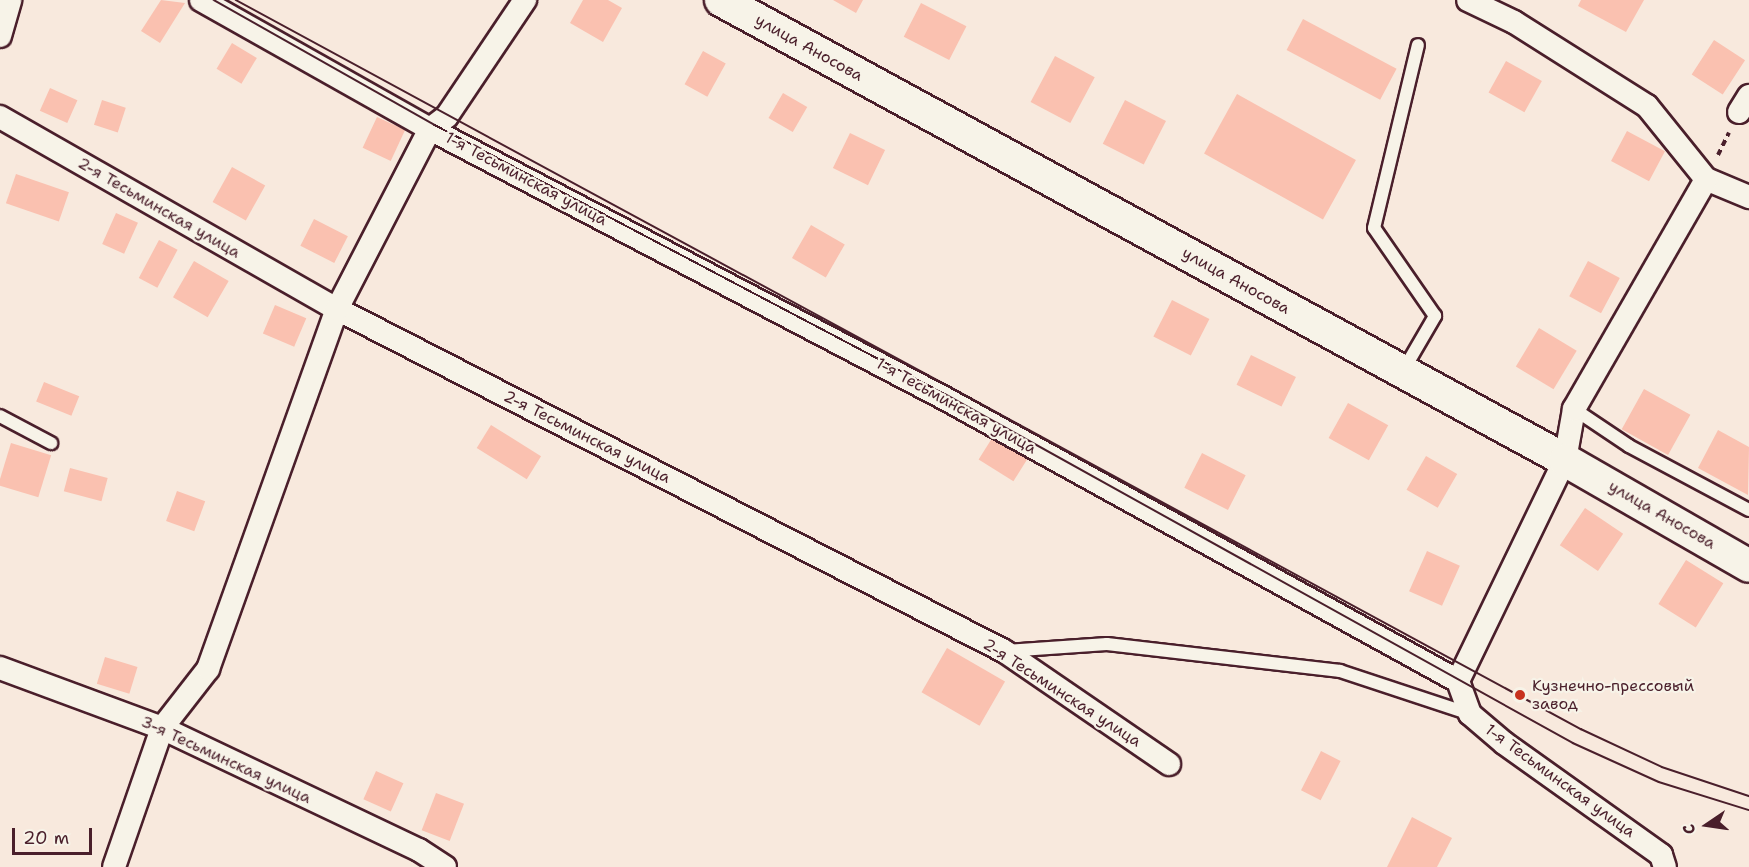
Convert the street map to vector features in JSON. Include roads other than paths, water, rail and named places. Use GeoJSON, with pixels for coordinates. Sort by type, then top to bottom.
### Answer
{"type":"FeatureCollection","features":[{"type":"Feature","properties":{"kind":"main road","name":"улица Аносова"},"geometry":{"type":"LineString","coordinates":[[721,0],[1565,460],[1749,566]]}},
{"type":"Feature","properties":{"kind":"street"},"geometry":{"type":"LineString","coordinates":[[0,36],[10,0]]}},
{"type":"Feature","properties":{"kind":"street","name":"1-я Тесьминская улица"},"geometry":{"type":"LineString","coordinates":[[201,0],[430,129],[944,398],[1458,681],[1470,714],[1504,743],[1661,855],[1665,867]]}},
{"type":"Feature","properties":{"kind":"street"},"geometry":{"type":"LineString","coordinates":[[114,867],[162,728],[208,669],[337,309],[430,129],[447,116],[525,0]]}},
{"type":"Feature","properties":{"kind":"street"},"geometry":{"type":"LineString","coordinates":[[1468,0],[1514,22],[1647,106],[1706,179],[1749,196]]}},
{"type":"Feature","properties":{"kind":"street","name":"2-я Тесьминская улица"},"geometry":{"type":"LineString","coordinates":[[0,117],[337,309],[1004,651],[1169,765]]}},
{"type":"Feature","properties":{"kind":"street"},"geometry":{"type":"LineString","coordinates":[[1458,681],[1565,460],[1574,409],[1706,179]]}},
{"type":"Feature","properties":{"kind":"street","name":"3-я Тесьминская улица"},"geometry":{"type":"LineString","coordinates":[[0,668],[162,728],[419,850],[445,867]]}},
{"type":"Feature","properties":{"kind":"lane"},"geometry":{"type":"LineString","coordinates":[[1403,372],[1435,316],[1374,228],[1418,45]]}},
{"type":"Feature","properties":{"kind":"lane"},"geometry":{"type":"LineString","coordinates":[[1574,409],[1629,446],[1749,510]]}},
{"type":"Feature","properties":{"kind":"lane"},"geometry":{"type":"LineString","coordinates":[[0,416],[51,442]]}},
{"type":"Feature","properties":{"kind":"lane"},"geometry":{"type":"LineString","coordinates":[[1004,651],[1107,644],[1340,671],[1470,714]]}},
{"type":"Feature","properties":{"kind":"tram line"},"geometry":{"type":"LineString","coordinates":[[214,0],[435,125],[945,394],[1573,743],[1659,782],[1749,810]]}},
{"type":"Feature","properties":{"kind":"tram line"},"geometry":{"type":"LineString","coordinates":[[236,0],[1581,729],[1662,767],[1749,796]]}},
{"type":"Feature","properties":{"kind":"place","name":"Кузнечно-прессовый завод"},"geometry":{"type":"Point","coordinates":[1520,695]}}]}
